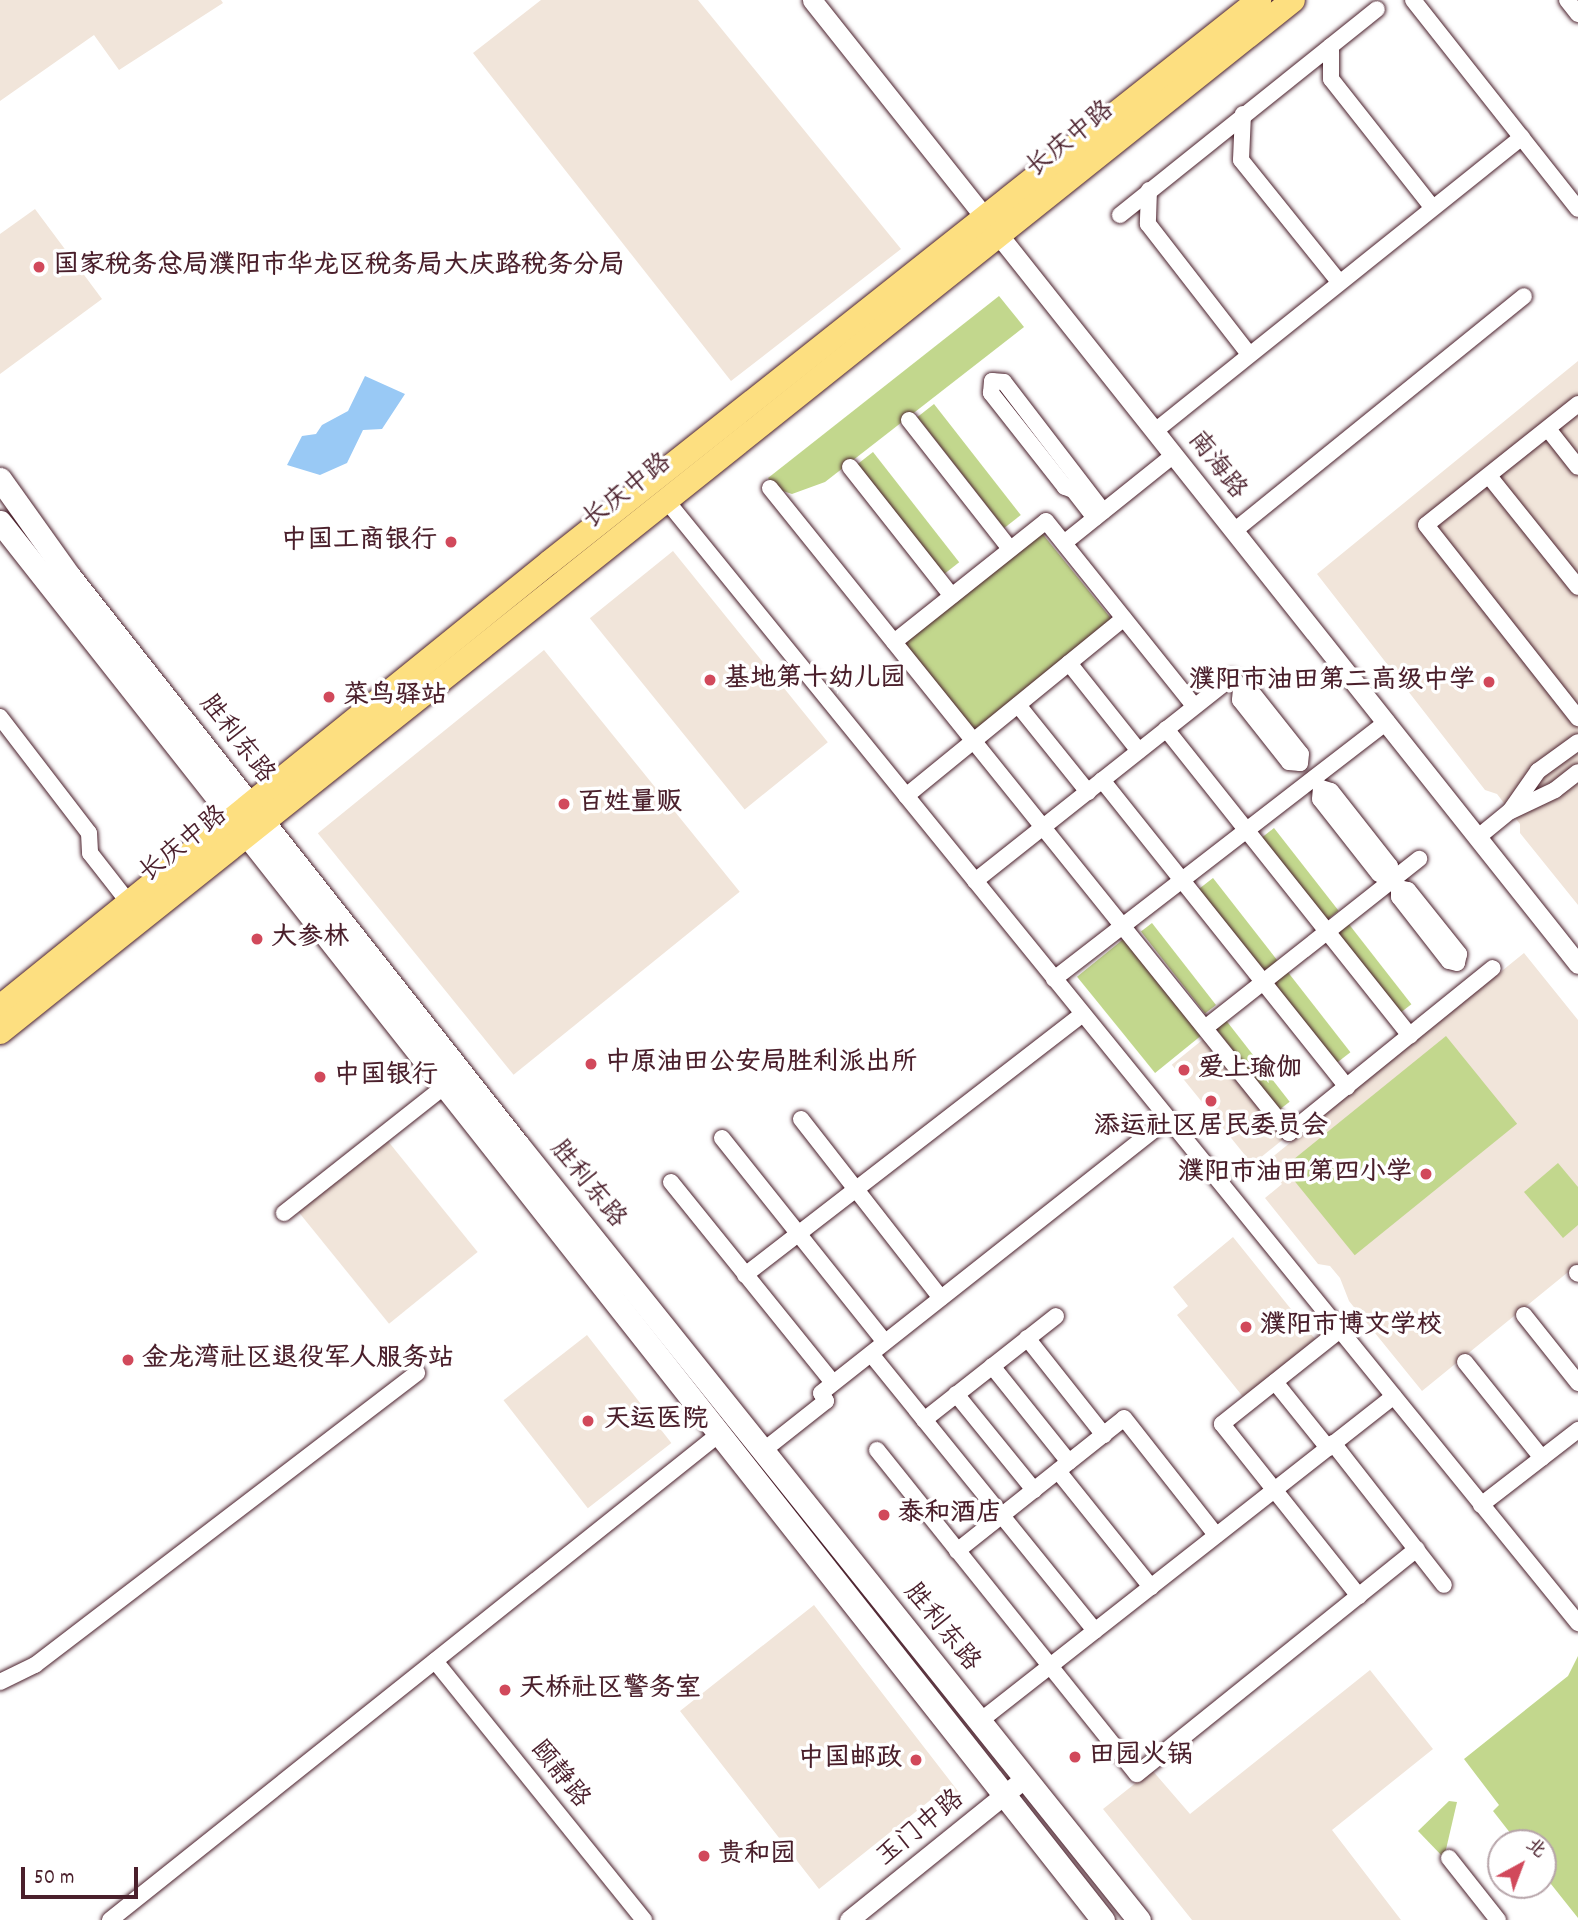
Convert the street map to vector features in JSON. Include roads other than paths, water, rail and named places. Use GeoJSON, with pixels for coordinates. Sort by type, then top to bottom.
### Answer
{"type":"FeatureCollection","features":[{"type":"Feature","properties":{"kind":"main road","name":"长庆中路"},"geometry":{"type":"LineString","coordinates":[[0,1007],[129,903],[248,820],[666,500],[1259,0]]}},
{"type":"Feature","properties":{"kind":"main road","name":"长庆中路"},"geometry":{"type":"LineString","coordinates":[[0,1032],[248,820],[992,227],[1293,0]]}},
{"type":"Feature","properties":{"kind":"main road","name":"胜利东路"},"geometry":{"type":"LineString","coordinates":[[0,479],[442,1088],[1103,1920]]}},
{"type":"Feature","properties":{"kind":"main road","name":"胜利东路"},"geometry":{"type":"LineString","coordinates":[[0,522],[764,1450],[1139,1920]]}},
{"type":"Feature","properties":{"kind":"street","name":"南海路"},"geometry":{"type":"LineString","coordinates":[[812,0],[1578,964]]}},
{"type":"Feature","properties":{"kind":"street"},"geometry":{"type":"LineString","coordinates":[[1413,0],[1578,209]]}},
{"type":"Feature","properties":{"kind":"street"},"geometry":{"type":"LineString","coordinates":[[1567,0],[1578,14]]}},
{"type":"Feature","properties":{"kind":"street"},"geometry":{"type":"LineString","coordinates":[[1120,215],[1377,9]]}},
{"type":"Feature","properties":{"kind":"street"},"geometry":{"type":"LineString","coordinates":[[1331,46],[1331,79],[1432,208]]}},
{"type":"Feature","properties":{"kind":"street"},"geometry":{"type":"LineString","coordinates":[[1243,114],[1241,160],[1339,282]]}},
{"type":"Feature","properties":{"kind":"street"},"geometry":{"type":"LineString","coordinates":[[1155,431],[1522,137]]}},
{"type":"Feature","properties":{"kind":"street"},"geometry":{"type":"LineString","coordinates":[[1149,190],[1148,224],[1249,354]]}},
{"type":"Feature","properties":{"kind":"street"},"geometry":{"type":"LineString","coordinates":[[1234,531],[1524,296]]}},
{"type":"Feature","properties":{"kind":"street"},"geometry":{"type":"LineString","coordinates":[[1077,487],[1065,488],[991,393],[992,381],[1004,383],[1099,514]]}},
{"type":"Feature","properties":{"kind":"street"},"geometry":{"type":"LineString","coordinates":[[1578,404],[1426,525],[1578,718]]}},
{"type":"Feature","properties":{"kind":"street"},"geometry":{"type":"LineString","coordinates":[[909,420],[1010,550]]}},
{"type":"Feature","properties":{"kind":"street"},"geometry":{"type":"LineString","coordinates":[[1548,429],[1578,467]]}},
{"type":"Feature","properties":{"kind":"street"},"geometry":{"type":"LineString","coordinates":[[1064,543],[1174,455]]}},
{"type":"Feature","properties":{"kind":"street"},"geometry":{"type":"LineString","coordinates":[[850,467],[952,596]]}},
{"type":"Feature","properties":{"kind":"street"},"geometry":{"type":"LineString","coordinates":[[1489,476],[1578,587]]}},
{"type":"Feature","properties":{"kind":"street"},"geometry":{"type":"LineString","coordinates":[[770,488],[1289,1133],[1493,968]]}},
{"type":"Feature","properties":{"kind":"street"},"geometry":{"type":"LineString","coordinates":[[666,500],[1578,1623]]}},
{"type":"Feature","properties":{"kind":"street"},"geometry":{"type":"LineString","coordinates":[[894,642],[1046,521],[1194,706]]}},
{"type":"Feature","properties":{"kind":"street"},"geometry":{"type":"LineString","coordinates":[[906,796],[1124,618]]}},
{"type":"Feature","properties":{"kind":"street"},"geometry":{"type":"LineString","coordinates":[[1069,663],[1139,751]]}},
{"type":"Feature","properties":{"kind":"street"},"geometry":{"type":"LineString","coordinates":[[975,881],[1232,677],[1241,688],[1251,691],[1301,754],[1300,763],[1317,784],[1331,791],[1390,866],[1393,882]]}},
{"type":"Feature","properties":{"kind":"street"},"geometry":{"type":"LineString","coordinates":[[1018,705],[1088,792]]}},
{"type":"Feature","properties":{"kind":"street"},"geometry":{"type":"LineString","coordinates":[[0,718],[89,833],[90,853],[129,903]]}},
{"type":"Feature","properties":{"kind":"street"},"geometry":{"type":"LineString","coordinates":[[1055,979],[1246,830],[1317,784],[1387,722]]}},
{"type":"Feature","properties":{"kind":"street"},"geometry":{"type":"LineString","coordinates":[[1166,729],[1410,1036]]}},
{"type":"Feature","properties":{"kind":"street"},"geometry":{"type":"LineString","coordinates":[[1478,838],[1510,811],[1538,771],[1578,742]]}},
{"type":"Feature","properties":{"kind":"street"},"geometry":{"type":"LineString","coordinates":[[1510,811],[1555,790],[1578,772]]}},
{"type":"Feature","properties":{"kind":"street"},"geometry":{"type":"LineString","coordinates":[[1102,780],[1347,1087]]}},
{"type":"Feature","properties":{"kind":"street"},"geometry":{"type":"LineString","coordinates":[[1205,1028],[1419,859]]}},
{"type":"Feature","properties":{"kind":"street"},"geometry":{"type":"LineString","coordinates":[[1393,882],[1408,890],[1459,954],[1457,963],[1474,984]]}},
{"type":"Feature","properties":{"kind":"street"},"geometry":{"type":"LineString","coordinates":[[745,1275],[1083,1014]]}},
{"type":"Feature","properties":{"kind":"street"},"geometry":{"type":"LineString","coordinates":[[284,1213],[442,1088]]}},
{"type":"Feature","properties":{"kind":"street"},"geometry":{"type":"LineString","coordinates":[[801,1119],[941,1298]]}},
{"type":"Feature","properties":{"kind":"street"},"geometry":{"type":"LineString","coordinates":[[764,1450],[826,1401],[821,1393],[1168,1119]]}},
{"type":"Feature","properties":{"kind":"street"},"geometry":{"type":"LineString","coordinates":[[722,1138],[885,1342]]}},
{"type":"Feature","properties":{"kind":"street"},"geometry":{"type":"LineString","coordinates":[[671,1182],[833,1384]]}},
{"type":"Feature","properties":{"kind":"street"},"geometry":{"type":"LineString","coordinates":[[1524,1315],[1578,1383]]}},
{"type":"Feature","properties":{"kind":"street"},"geometry":{"type":"LineString","coordinates":[[924,1420],[1056,1316]]}},
{"type":"Feature","properties":{"kind":"street"},"geometry":{"type":"LineString","coordinates":[[1340,1330],[1222,1424],[1359,1596]]}},
{"type":"Feature","properties":{"kind":"street"},"geometry":{"type":"LineString","coordinates":[[1027,1338],[1104,1434]]}},
{"type":"Feature","properties":{"kind":"street"},"geometry":{"type":"LineString","coordinates":[[871,1354],[1095,1631]]}},
{"type":"Feature","properties":{"kind":"street"},"geometry":{"type":"LineString","coordinates":[[1465,1362],[1542,1458]]}},
{"type":"Feature","properties":{"kind":"street"},"geometry":{"type":"LineString","coordinates":[[992,1366],[1151,1587]]}},
{"type":"Feature","properties":{"kind":"street"},"geometry":{"type":"LineString","coordinates":[[0,1682],[34,1665],[417,1373]]}},
{"type":"Feature","properties":{"kind":"street"},"geometry":{"type":"LineString","coordinates":[[1275,1382],[1417,1549],[1444,1585]]}},
{"type":"Feature","properties":{"kind":"street"},"geometry":{"type":"LineString","coordinates":[[956,1394],[1034,1490]]}},
{"type":"Feature","properties":{"kind":"street"},"geometry":{"type":"LineString","coordinates":[[980,1721],[1394,1396]]}},
{"type":"Feature","properties":{"kind":"street"},"geometry":{"type":"LineString","coordinates":[[957,1551],[1124,1418],[1216,1535]]}},
{"type":"Feature","properties":{"kind":"street"},"geometry":{"type":"LineString","coordinates":[[1482,1505],[1578,1430]]}},
{"type":"Feature","properties":{"kind":"street"},"geometry":{"type":"LineString","coordinates":[[110,1920],[718,1434]]}},
{"type":"Feature","properties":{"kind":"street"},"geometry":{"type":"LineString","coordinates":[[877,1450],[1137,1774],[1417,1549]]}},
{"type":"Feature","properties":{"kind":"street","name":"颐静路"},"geometry":{"type":"LineString","coordinates":[[435,1661],[644,1920]]}},
{"type":"Feature","properties":{"kind":"street","name":"玉门中路"},"geometry":{"type":"LineString","coordinates":[[849,1920],[1025,1778]]}},
{"type":"Feature","properties":{"kind":"street"},"geometry":{"type":"LineString","coordinates":[[1449,1858],[1498,1920]]}},
{"type":"Feature","properties":{"kind":"water"},"geometry":{"type":"Polygon","coordinates":[[[365,376],[405,394],[382,429],[363,430],[347,463],[320,475],[287,465],[302,436],[316,434],[322,425],[348,411],[365,376]]]}},
{"type":"Feature","properties":{"kind":"place","name":"国家税务总局濮阳市华龙区税务局大庆路税务分局"},"geometry":{"type":"Point","coordinates":[39,267]}},
{"type":"Feature","properties":{"kind":"place","name":"中国工商银行"},"geometry":{"type":"Point","coordinates":[451,542]}},
{"type":"Feature","properties":{"kind":"place","name":"基地第十幼儿园"},"geometry":{"type":"Point","coordinates":[710,680]}},
{"type":"Feature","properties":{"kind":"place","name":"濮阳市油田第二高级中学"},"geometry":{"type":"Point","coordinates":[1489,682]}},
{"type":"Feature","properties":{"kind":"place","name":"菜鸟驿站"},"geometry":{"type":"Point","coordinates":[329,697]}},
{"type":"Feature","properties":{"kind":"place","name":"百姓量贩"},"geometry":{"type":"Point","coordinates":[564,804]}},
{"type":"Feature","properties":{"kind":"place","name":"大参林"},"geometry":{"type":"Point","coordinates":[257,939]}},
{"type":"Feature","properties":{"kind":"place","name":"中原油田公安局胜利派出所"},"geometry":{"type":"Point","coordinates":[591,1064]}},
{"type":"Feature","properties":{"kind":"place","name":"爱上瑜伽"},"geometry":{"type":"Point","coordinates":[1184,1070]}},
{"type":"Feature","properties":{"kind":"place","name":"中国银行"},"geometry":{"type":"Point","coordinates":[320,1077]}},
{"type":"Feature","properties":{"kind":"place","name":"添运社区居民委员会"},"geometry":{"type":"Point","coordinates":[1211,1101]}},
{"type":"Feature","properties":{"kind":"place","name":"濮阳市油田第四小学"},"geometry":{"type":"Point","coordinates":[1426,1174]}},
{"type":"Feature","properties":{"kind":"place","name":"濮阳市博文学校"},"geometry":{"type":"Point","coordinates":[1246,1327]}},
{"type":"Feature","properties":{"kind":"place","name":"金龙湾社区退役军人服务站"},"geometry":{"type":"Point","coordinates":[128,1360]}},
{"type":"Feature","properties":{"kind":"place","name":"天运医院"},"geometry":{"type":"Point","coordinates":[588,1421]}},
{"type":"Feature","properties":{"kind":"place","name":"泰和酒店"},"geometry":{"type":"Point","coordinates":[884,1515]}},
{"type":"Feature","properties":{"kind":"place","name":"天桥社区警务室"},"geometry":{"type":"Point","coordinates":[505,1690]}},
{"type":"Feature","properties":{"kind":"place","name":"田园火锅"},"geometry":{"type":"Point","coordinates":[1075,1757]}},
{"type":"Feature","properties":{"kind":"place","name":"中国邮政"},"geometry":{"type":"Point","coordinates":[916,1760]}},
{"type":"Feature","properties":{"kind":"place","name":"贵和园"},"geometry":{"type":"Point","coordinates":[704,1856]}}]}
